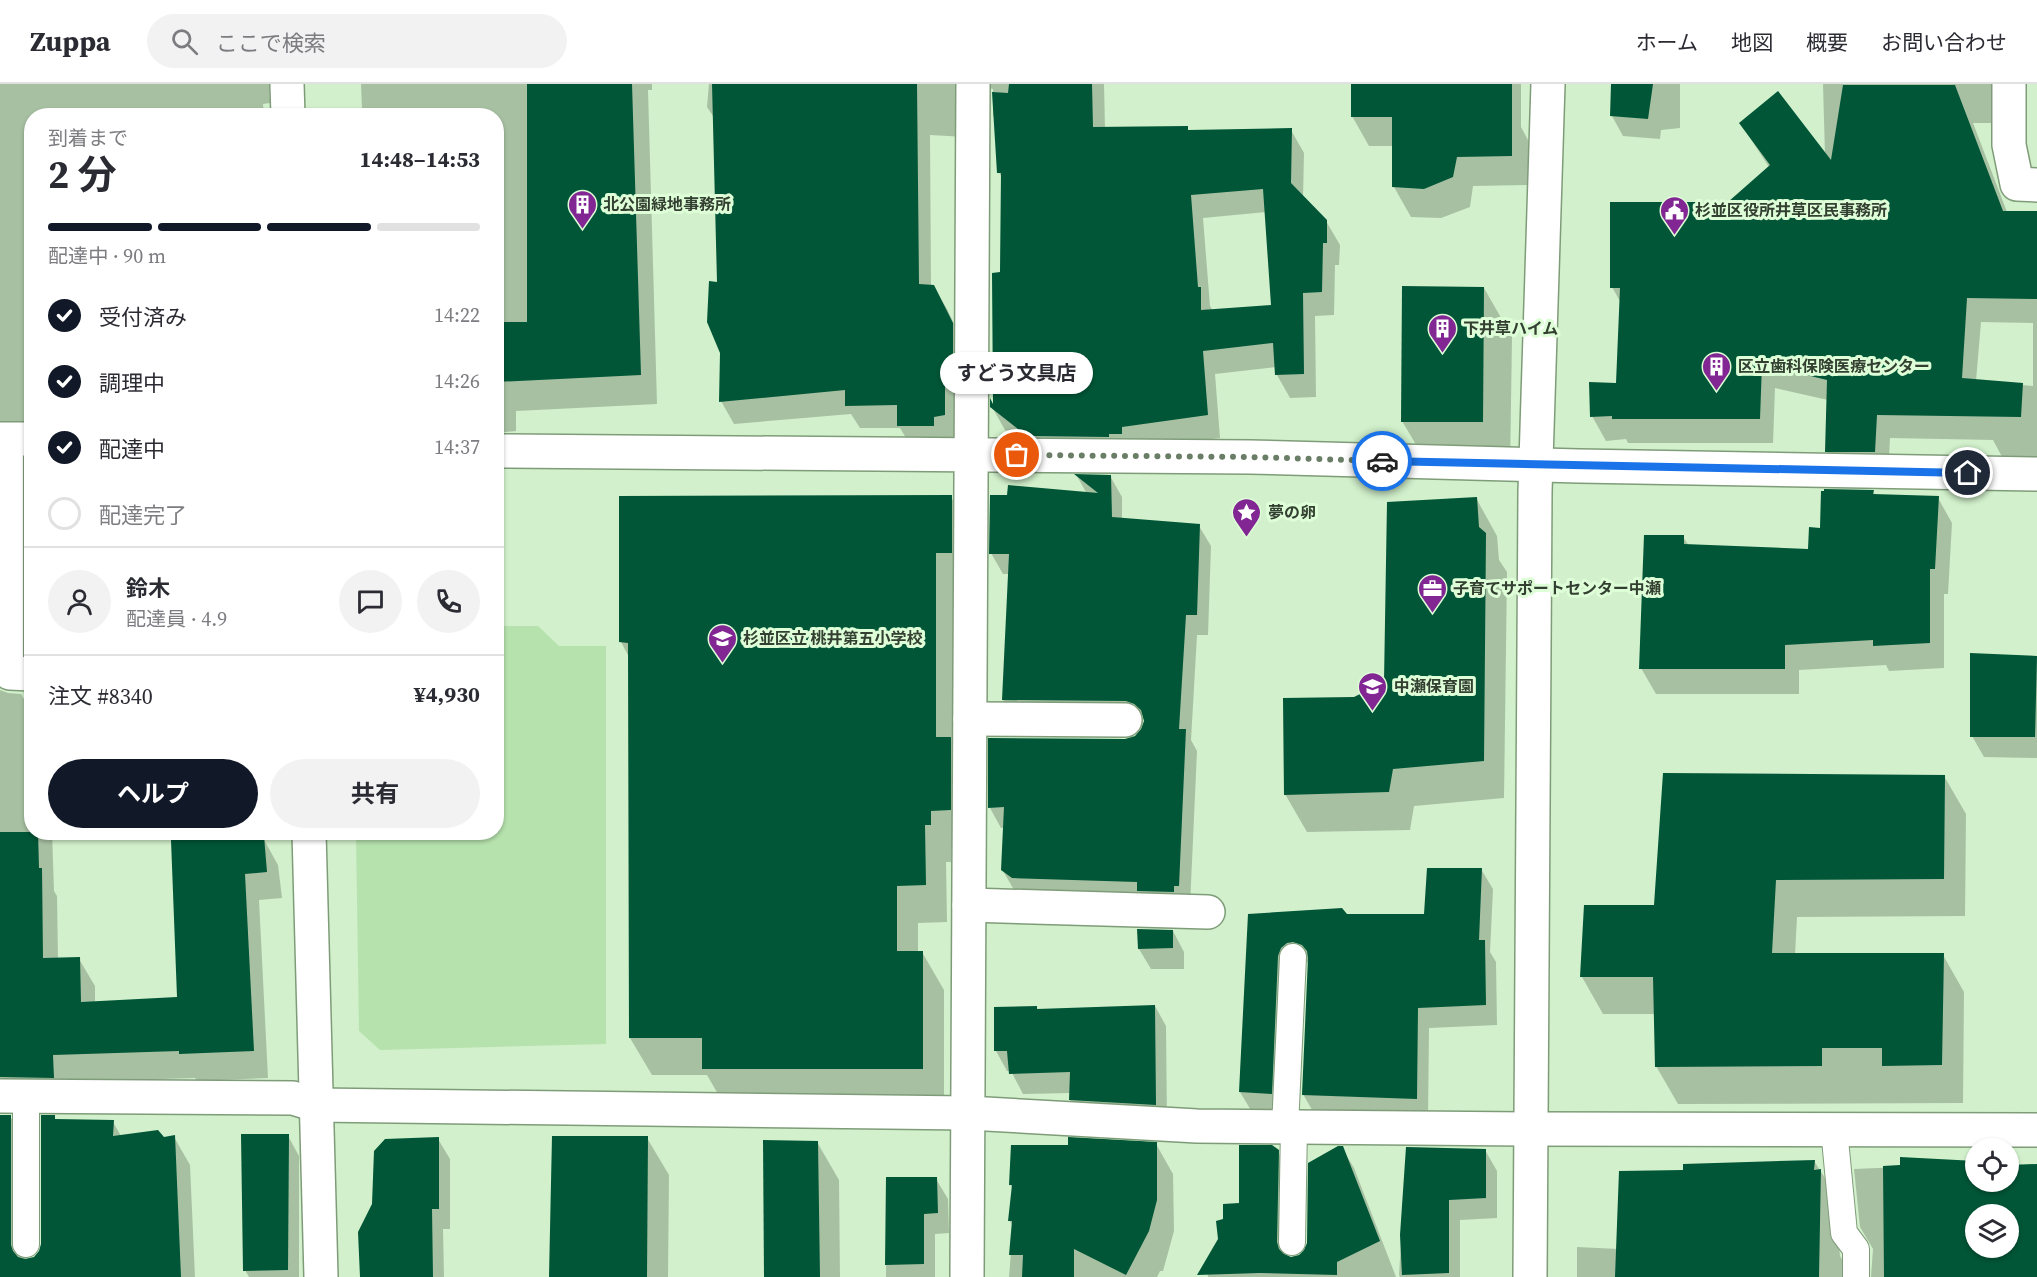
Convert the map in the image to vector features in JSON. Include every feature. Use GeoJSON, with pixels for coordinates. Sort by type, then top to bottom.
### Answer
{"type":"FeatureCollection","features":[{"type":"Feature","properties":{"kind":"street"},"geometry":{"type":"LineString","coordinates":[[287,84],[288,108]]}},
{"type":"Feature","properties":{"kind":"street"},"geometry":{"type":"LineString","coordinates":[[967,1277],[973,84]]}},
{"type":"Feature","properties":{"kind":"street"},"geometry":{"type":"LineString","coordinates":[[1530,1277],[1535,465],[1548,84]]}},
{"type":"Feature","properties":{"kind":"street"},"geometry":{"type":"LineString","coordinates":[[2009,84],[2009,145],[2017,184],[2037,185]]}},
{"type":"Feature","properties":{"kind":"street"},"geometry":{"type":"LineString","coordinates":[[504,451],[1250,457],[1535,465],[2037,474]]}},
{"type":"Feature","properties":{"kind":"street"},"geometry":{"type":"LineString","coordinates":[[970,719],[1125,720]]}},
{"type":"Feature","properties":{"kind":"street"},"geometry":{"type":"LineString","coordinates":[[309,840],[321,1277]]}},
{"type":"Feature","properties":{"kind":"street"},"geometry":{"type":"LineString","coordinates":[[969,905],[1208,912]]}},
{"type":"Feature","properties":{"kind":"street"},"geometry":{"type":"LineString","coordinates":[[13,1096],[293,1098],[316,1105],[968,1113],[1197,1126],[2037,1130]]}},
{"type":"Feature","properties":{"kind":"lane"},"geometry":{"type":"LineString","coordinates":[[14,439],[21,673]]}},
{"type":"Feature","properties":{"kind":"lane"},"geometry":{"type":"LineString","coordinates":[[1292,1242],[1290,1127],[1293,957]]}},
{"type":"Feature","properties":{"kind":"lane"},"geometry":{"type":"LineString","coordinates":[[13,1096],[26,1244]]}},
{"type":"Feature","properties":{"kind":"lane"},"geometry":{"type":"LineString","coordinates":[[1834,1129],[1844,1233],[1856,1249],[1856,1277]]}},
{"type":"Feature","properties":{"kind":"green space"},"geometry":{"type":"Polygon","coordinates":[[[504,626],[538,626],[559,646],[606,646],[606,1044],[380,1050],[359,1031],[356,840],[504,840],[504,626]]]}},
{"type":"Feature","properties":{"kind":"building","name":"北公園緑地事務所"},"geometry":{"type":"Polygon","coordinates":[[[527,84],[632,84],[641,375],[504,382],[504,322],[527,322],[527,84]]]}},
{"type":"Feature","properties":{"kind":"building"},"geometry":{"type":"Polygon","coordinates":[[[712,84],[917,84],[919,284],[934,285],[953,323],[953,377],[945,371],[945,415],[934,417],[934,426],[897,426],[897,405],[845,406],[845,390],[719,402],[720,353],[707,322],[709,281],[717,282],[712,84]]]}},
{"type":"Feature","properties":{"kind":"building"},"geometry":{"type":"Polygon","coordinates":[[[1009,84],[1092,84],[1093,127],[1188,126],[1188,130],[1292,128],[1291,183],[1327,220],[1327,243],[1323,243],[1322,292],[1303,293],[1304,374],[1275,375],[1273,343],[1203,351],[1208,415],[1122,427],[1122,434],[1109,434],[1109,437],[1027,436],[990,407],[990,398],[993,404],[992,273],[1000,272],[1001,173],[997,173],[992,92],[1008,93],[1009,84]],[[1263,189],[1191,195],[1198,287],[1201,287],[1201,310],[1271,305],[1263,189]]]}},
{"type":"Feature","properties":{"kind":"building"},"geometry":{"type":"Polygon","coordinates":[[[1351,84],[1512,84],[1512,156],[1457,157],[1453,177],[1424,189],[1392,187],[1392,117],[1351,117],[1351,84]]]}},
{"type":"Feature","properties":{"kind":"building"},"geometry":{"type":"Polygon","coordinates":[[[1611,84],[1653,84],[1648,119],[1610,116],[1611,84]]]}},
{"type":"Feature","properties":{"kind":"building"},"geometry":{"type":"Polygon","coordinates":[[[1843,85],[1955,85],[2003,211],[2037,211],[2037,299],[1967,298],[1962,378],[2023,383],[2021,417],[1877,415],[1875,452],[1825,452],[1827,380],[1762,364],[1760,419],[1590,417],[1589,382],[1616,383],[1620,288],[1610,288],[1610,202],[1728,202],[1770,165],[1739,123],[1778,91],[1831,160],[1843,85]]]}},
{"type":"Feature","properties":{"kind":"building","name":"下井草ハイム"},"geometry":{"type":"Polygon","coordinates":[[[1402,286],[1484,287],[1483,422],[1401,422],[1402,286]]]}},
{"type":"Feature","properties":{"kind":"building"},"geometry":{"type":"Polygon","coordinates":[[[1074,474],[1111,475],[1112,517],[1200,524],[1197,615],[1186,615],[1179,729],[1186,729],[1179,886],[1174,886],[1174,892],[1137,891],[1137,882],[1012,878],[1001,870],[1004,807],[988,808],[988,738],[1125,739],[1135,736],[1144,721],[1141,710],[1126,701],[1002,700],[1009,554],[989,554],[990,495],[1007,495],[1008,485],[1098,493],[1074,474]]]}},
{"type":"Feature","properties":{"kind":"building"},"geometry":{"type":"Polygon","coordinates":[[[1824,489],[1874,490],[1873,494],[1939,496],[1935,569],[1930,569],[1930,643],[1873,646],[1873,640],[1785,645],[1785,669],[1639,669],[1644,535],[1684,535],[1684,544],[1808,549],[1809,527],[1820,528],[1821,491],[1824,489]]]}},
{"type":"Feature","properties":{"kind":"building"},"geometry":{"type":"Polygon","coordinates":[[[952,495],[952,553],[936,553],[936,737],[951,737],[951,810],[931,811],[931,825],[925,825],[926,885],[897,886],[897,951],[923,951],[923,1069],[702,1069],[702,1038],[629,1038],[628,643],[619,642],[619,496],[952,495]]]}},
{"type":"Feature","properties":{"kind":"building"},"geometry":{"type":"Polygon","coordinates":[[[1477,497],[1479,527],[1486,533],[1484,761],[1393,769],[1389,792],[1284,795],[1283,698],[1354,697],[1384,682],[1387,502],[1477,497]]]}},
{"type":"Feature","properties":{"kind":"building"},"geometry":{"type":"Polygon","coordinates":[[[1970,653],[2037,656],[2035,737],[1970,737],[1970,653]]]}},
{"type":"Feature","properties":{"kind":"building"},"geometry":{"type":"Polygon","coordinates":[[[1663,773],[1945,775],[1944,879],[1776,880],[1772,953],[1944,953],[1942,1065],[1882,1066],[1882,1048],[1822,1048],[1822,1066],[1655,1067],[1653,977],[1580,977],[1584,905],[1654,905],[1663,773]]]}},
{"type":"Feature","properties":{"kind":"building"},"geometry":{"type":"Polygon","coordinates":[[[0,832],[24,832],[24,840],[38,840],[39,868],[42,868],[43,958],[80,957],[81,1002],[177,997],[171,840],[264,840],[267,872],[245,874],[254,1051],[53,1055],[54,1078],[0,1077],[0,832]]]}},
{"type":"Feature","properties":{"kind":"building"},"geometry":{"type":"Polygon","coordinates":[[[1427,868],[1482,868],[1479,940],[1485,940],[1486,1005],[1418,1008],[1417,1099],[1302,1095],[1308,958],[1307,951],[1302,945],[1293,942],[1281,948],[1278,956],[1272,1094],[1239,1092],[1248,914],[1342,908],[1347,914],[1424,914],[1427,868]]]}},
{"type":"Feature","properties":{"kind":"building"},"geometry":{"type":"Polygon","coordinates":[[[1137,929],[1173,930],[1173,948],[1138,949],[1137,929]]]}},
{"type":"Feature","properties":{"kind":"building"},"geometry":{"type":"Polygon","coordinates":[[[1155,1005],[1156,1105],[1069,1100],[1070,1072],[1009,1074],[1007,1051],[994,1051],[994,1007],[1037,1006],[1037,1009],[1155,1005]]]}},
{"type":"Feature","properties":{"kind":"building"},"geometry":{"type":"Polygon","coordinates":[[[0,1115],[11,1115],[11,1245],[18,1257],[25,1259],[34,1257],[41,1244],[41,1115],[55,1115],[55,1119],[114,1120],[113,1136],[158,1130],[164,1137],[175,1135],[181,1277],[0,1277],[0,1115]]]}},
{"type":"Feature","properties":{"kind":"building"},"geometry":{"type":"Polygon","coordinates":[[[241,1134],[289,1134],[288,1270],[243,1271],[241,1134]]]}},
{"type":"Feature","properties":{"kind":"building"},"geometry":{"type":"Polygon","coordinates":[[[552,1136],[648,1136],[647,1277],[549,1277],[552,1136]]]}},
{"type":"Feature","properties":{"kind":"building"},"geometry":{"type":"Polygon","coordinates":[[[439,1137],[439,1209],[432,1209],[433,1277],[360,1277],[358,1232],[372,1204],[374,1151],[385,1139],[439,1137]]]}},
{"type":"Feature","properties":{"kind":"building"},"geometry":{"type":"Polygon","coordinates":[[[1068,1137],[1157,1142],[1157,1200],[1149,1231],[1126,1275],[1074,1249],[1074,1277],[1022,1277],[1023,1255],[1009,1255],[1012,1221],[1008,1221],[1012,1185],[1009,1185],[1011,1145],[1068,1145],[1068,1137]]]}},
{"type":"Feature","properties":{"kind":"building"},"geometry":{"type":"Polygon","coordinates":[[[763,1140],[818,1141],[820,1277],[764,1277],[763,1140]]]}},
{"type":"Feature","properties":{"kind":"building"},"geometry":{"type":"Polygon","coordinates":[[[1239,1145],[1272,1145],[1279,1150],[1277,1242],[1284,1254],[1291,1257],[1299,1255],[1307,1243],[1308,1163],[1338,1146],[1343,1146],[1380,1241],[1337,1262],[1337,1275],[1260,1273],[1197,1275],[1218,1239],[1216,1221],[1223,1219],[1223,1204],[1239,1203],[1239,1145]]]}},
{"type":"Feature","properties":{"kind":"building"},"geometry":{"type":"Polygon","coordinates":[[[1406,1147],[1486,1149],[1486,1198],[1449,1200],[1449,1273],[1402,1275],[1400,1235],[1406,1147]]]}},
{"type":"Feature","properties":{"kind":"building"},"geometry":{"type":"Polygon","coordinates":[[[1900,1157],[1965,1160],[1965,1192],[2019,1192],[2019,1165],[2037,1164],[2037,1277],[1884,1277],[1883,1166],[1900,1165],[1900,1157]]]}},
{"type":"Feature","properties":{"kind":"building"},"geometry":{"type":"Polygon","coordinates":[[[1815,1160],[1814,1170],[1821,1169],[1819,1277],[1615,1277],[1619,1171],[1683,1170],[1683,1164],[1815,1160]]]}},
{"type":"Feature","properties":{"kind":"building"},"geometry":{"type":"Polygon","coordinates":[[[886,1177],[937,1177],[938,1213],[924,1214],[924,1264],[885,1265],[886,1177]]]}},
{"type":"Feature","properties":{"kind":"way so far"},"geometry":{"type":"LineString","coordinates":[[1017,455],[1250,457],[1382,461]]}},
{"type":"Feature","properties":{"kind":"place","name":"北公園緑地事務所"},"geometry":{"type":"Point","coordinates":[582,230]}},
{"type":"Feature","properties":{"kind":"place","name":"杉並区役所井草区民事務所"},"geometry":{"type":"Point","coordinates":[1674,236]}},
{"type":"Feature","properties":{"kind":"place","name":"下井草ハイム"},"geometry":{"type":"Point","coordinates":[1442,354]}},
{"type":"Feature","properties":{"kind":"place","name":"区立歯科保険医療センター"},"geometry":{"type":"Point","coordinates":[1717,392]}},
{"type":"Feature","properties":{"kind":"place","name":"すどう文具店"},"geometry":{"type":"Point","coordinates":[1017,455]}},
{"type":"Feature","properties":{"kind":"place","name":"夢の卵"},"geometry":{"type":"Point","coordinates":[1247,538]}},
{"type":"Feature","properties":{"kind":"place","name":"子育てサポートセンター中瀬"},"geometry":{"type":"Point","coordinates":[1432,614]}},
{"type":"Feature","properties":{"kind":"place","name":"杉並区立 桃井第五小学校"},"geometry":{"type":"Point","coordinates":[722,664]}},
{"type":"Feature","properties":{"kind":"place","name":"中瀬保育園"},"geometry":{"type":"Point","coordinates":[1373,712]}},
{"type":"Feature","properties":{"kind":"route"},"geometry":{"type":"LineString","coordinates":[[1382,461],[1968,473]]}}]}
